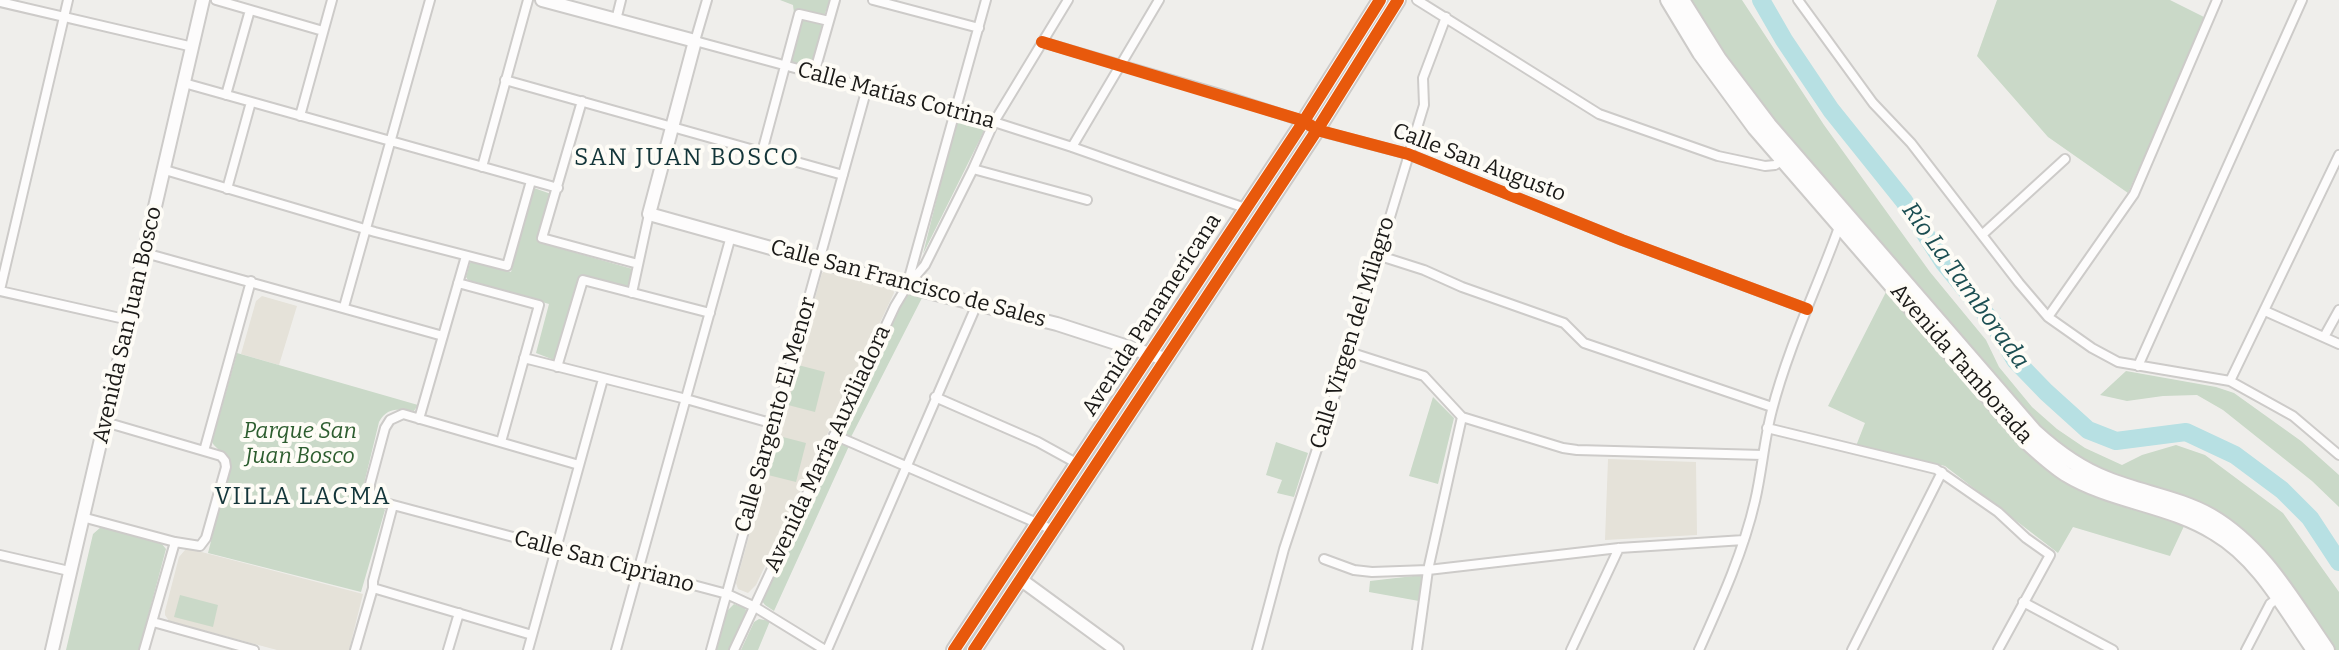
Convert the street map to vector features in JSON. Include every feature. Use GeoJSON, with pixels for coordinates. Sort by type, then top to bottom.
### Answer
{"type":"FeatureCollection","features":[{"type":"Feature","properties":{"kind":"main road","name":"Avenida Panamericana"},"geometry":{"type":"LineString","coordinates":[[974,650],[1053,530],[1245,208],[1380,0]]}},
{"type":"Feature","properties":{"kind":"main road","name":"Avenida Panamericana"},"geometry":{"type":"LineString","coordinates":[[954,650],[1078,464],[1317,130],[1398,0]]}},
{"type":"Feature","properties":{"kind":"main road","name":"Avenida Tamborada"},"geometry":{"type":"LineString","coordinates":[[1668,0],[1725,89],[1783,160],[1845,223]]}},
{"type":"Feature","properties":{"kind":"main road","name":"Avenida Tamborada"},"geometry":{"type":"LineString","coordinates":[[1682,0],[1748,99],[2004,417],[2048,461],[2067,474],[2088,485],[2177,514],[2235,547],[2282,595],[2327,650]]}},
{"type":"Feature","properties":{"kind":"main road","name":"Avenida Tamborada"},"geometry":{"type":"LineString","coordinates":[[2282,595],[2314,650]]}},
{"type":"Feature","properties":{"kind":"street"},"geometry":{"type":"LineString","coordinates":[[68,0],[0,291],[129,320]]}},
{"type":"Feature","properties":{"kind":"street","name":"Avenida San Juan Bosco"},"geometry":{"type":"LineString","coordinates":[[52,650],[203,0]]}},
{"type":"Feature","properties":{"kind":"street"},"geometry":{"type":"LineString","coordinates":[[216,0],[323,31]]}},
{"type":"Feature","properties":{"kind":"street"},"geometry":{"type":"LineString","coordinates":[[300,116],[332,0]]}},
{"type":"Feature","properties":{"kind":"street"},"geometry":{"type":"LineString","coordinates":[[344,307],[430,0]]}},
{"type":"Feature","properties":{"kind":"street"},"geometry":{"type":"LineString","coordinates":[[482,167],[528,0]]}},
{"type":"Feature","properties":{"kind":"street","name":"Calle Matías Cotrina"},"geometry":{"type":"LineString","coordinates":[[542,0],[994,122],[1245,208]]}},
{"type":"Feature","properties":{"kind":"street"},"geometry":{"type":"LineString","coordinates":[[616,20],[621,0]]}},
{"type":"Feature","properties":{"kind":"street"},"geometry":{"type":"LineString","coordinates":[[632,293],[649,214],[707,0]]}},
{"type":"Feature","properties":{"kind":"street"},"geometry":{"type":"LineString","coordinates":[[814,74],[835,0]]}},
{"type":"Feature","properties":{"kind":"street"},"geometry":{"type":"LineString","coordinates":[[873,0],[891,2],[979,28]]}},
{"type":"Feature","properties":{"kind":"street"},"geometry":{"type":"LineString","coordinates":[[907,286],[986,0]]}},
{"type":"Feature","properties":{"kind":"street","name":"Avenida María Auxiliadora"},"geometry":{"type":"LineString","coordinates":[[734,650],[907,286],[925,265],[994,122],[1068,0]]}},
{"type":"Feature","properties":{"kind":"street"},"geometry":{"type":"LineString","coordinates":[[1072,147],[1159,0]]}},
{"type":"Feature","properties":{"kind":"street"},"geometry":{"type":"LineString","coordinates":[[1417,0],[1599,114],[1718,156],[1765,166],[1783,160]]}},
{"type":"Feature","properties":{"kind":"street"},"geometry":{"type":"LineString","coordinates":[[1798,0],[1873,103],[1911,143],[2048,317],[2118,362],[2230,381],[2293,416],[2339,455]]}},
{"type":"Feature","properties":{"kind":"street"},"geometry":{"type":"LineString","coordinates":[[2048,317],[2134,194],[2217,0]]}},
{"type":"Feature","properties":{"kind":"street"},"geometry":{"type":"LineString","coordinates":[[2138,366],[2302,0]]}},
{"type":"Feature","properties":{"kind":"street"},"geometry":{"type":"LineString","coordinates":[[0,2],[193,47]]}},
{"type":"Feature","properties":{"kind":"street"},"geometry":{"type":"LineString","coordinates":[[226,95],[250,10]]}},
{"type":"Feature","properties":{"kind":"street"},"geometry":{"type":"LineString","coordinates":[[762,152],[799,14],[829,21]]}},
{"type":"Feature","properties":{"kind":"street","name":"Calle Virgen del Milagro"},"geometry":{"type":"LineString","coordinates":[[1257,650],[1284,549],[1349,352],[1424,105],[1423,78],[1446,17]]}},
{"type":"Feature","properties":{"kind":"street","name":"Calle San Augusto"},"geometry":{"type":"LineString","coordinates":[[1042,42],[1304,121],[1317,130],[1408,154],[1622,240],[1807,309]]}},
{"type":"Feature","properties":{"kind":"street"},"geometry":{"type":"LineString","coordinates":[[505,80],[843,175]]}},
{"type":"Feature","properties":{"kind":"street"},"geometry":{"type":"LineString","coordinates":[[184,83],[558,188]]}},
{"type":"Feature","properties":{"kind":"street","name":"Calle Sargento El Menor"},"geometry":{"type":"LineString","coordinates":[[711,650],[867,88]]}},
{"type":"Feature","properties":{"kind":"street"},"geometry":{"type":"LineString","coordinates":[[582,101],[542,238],[638,264]]}},
{"type":"Feature","properties":{"kind":"street"},"geometry":{"type":"LineString","coordinates":[[227,189],[251,102]]}},
{"type":"Feature","properties":{"kind":"street"},"geometry":{"type":"LineString","coordinates":[[2230,381],[2339,155]]}},
{"type":"Feature","properties":{"kind":"street"},"geometry":{"type":"LineString","coordinates":[[1983,234],[2065,159]]}},
{"type":"Feature","properties":{"kind":"street"},"geometry":{"type":"LineString","coordinates":[[973,169],[1087,200]]}},
{"type":"Feature","properties":{"kind":"street"},"geometry":{"type":"LineString","coordinates":[[165,170],[365,229],[507,266],[531,181]]}},
{"type":"Feature","properties":{"kind":"street","name":"Calle San Francisco de Sales"},"geometry":{"type":"LineString","coordinates":[[649,214],[1057,324],[1158,356]]}},
{"type":"Feature","properties":{"kind":"street"},"geometry":{"type":"LineString","coordinates":[[1699,650],[1731,579],[1744,540],[1756,499],[1772,407],[1807,309],[1845,223]]}},
{"type":"Feature","properties":{"kind":"street"},"geometry":{"type":"LineString","coordinates":[[616,650],[731,236]]}},
{"type":"Feature","properties":{"kind":"street"},"geometry":{"type":"LineString","coordinates":[[145,253],[443,336]]}},
{"type":"Feature","properties":{"kind":"street"},"geometry":{"type":"LineString","coordinates":[[1377,255],[1564,323],[1584,343],[1772,407]]}},
{"type":"Feature","properties":{"kind":"street"},"geometry":{"type":"LineString","coordinates":[[466,256],[419,419],[579,465]]}},
{"type":"Feature","properties":{"kind":"street"},"geometry":{"type":"LineString","coordinates":[[557,367],[583,280],[710,313]]}},
{"type":"Feature","properties":{"kind":"street"},"geometry":{"type":"LineString","coordinates":[[204,451],[251,281]]}},
{"type":"Feature","properties":{"kind":"street"},"geometry":{"type":"LineString","coordinates":[[458,283],[539,305],[501,442]]}},
{"type":"Feature","properties":{"kind":"street"},"geometry":{"type":"LineString","coordinates":[[826,650],[977,304]]}},
{"type":"Feature","properties":{"kind":"street"},"geometry":{"type":"LineString","coordinates":[[2324,337],[2339,310]]}},
{"type":"Feature","properties":{"kind":"street"},"geometry":{"type":"LineString","coordinates":[[2265,311],[2339,344]]}},
{"type":"Feature","properties":{"kind":"street"},"geometry":{"type":"LineString","coordinates":[[1349,352],[1424,376],[1462,417],[1563,448],[1763,455]]}},
{"type":"Feature","properties":{"kind":"street"},"geometry":{"type":"LineString","coordinates":[[524,358],[774,424]]}},
{"type":"Feature","properties":{"kind":"street"},"geometry":{"type":"LineString","coordinates":[[528,650],[603,379]]}},
{"type":"Feature","properties":{"kind":"street"},"geometry":{"type":"LineString","coordinates":[[935,397],[1038,442],[1078,464]]}},
{"type":"Feature","properties":{"kind":"street","name":"Calle San Cipriano"},"geometry":{"type":"LineString","coordinates":[[419,419],[403,414],[395,416],[385,428],[370,484],[373,497],[393,505],[727,594],[755,607],[826,650]]}},
{"type":"Feature","properties":{"kind":"street"},"geometry":{"type":"LineString","coordinates":[[1417,650],[1428,570],[1462,417]]}},
{"type":"Feature","properties":{"kind":"street"},"geometry":{"type":"LineString","coordinates":[[82,517],[200,546],[206,538],[226,467],[221,456],[105,422]]}},
{"type":"Feature","properties":{"kind":"street"},"geometry":{"type":"LineString","coordinates":[[1767,428],[1942,472],[1998,512],[2050,555],[1998,650]]}},
{"type":"Feature","properties":{"kind":"street"},"geometry":{"type":"LineString","coordinates":[[834,435],[1053,530]]}},
{"type":"Feature","properties":{"kind":"street"},"geometry":{"type":"LineString","coordinates":[[1852,650],[1942,472]]}},
{"type":"Feature","properties":{"kind":"street"},"geometry":{"type":"LineString","coordinates":[[355,650],[393,505]]}},
{"type":"Feature","properties":{"kind":"street"},"geometry":{"type":"LineString","coordinates":[[1324,559],[1354,570],[1372,572],[1428,570],[1619,548],[1744,540]]}},
{"type":"Feature","properties":{"kind":"street"},"geometry":{"type":"LineString","coordinates":[[144,650],[175,542]]}},
{"type":"Feature","properties":{"kind":"street"},"geometry":{"type":"LineString","coordinates":[[1571,650],[1619,548]]}},
{"type":"Feature","properties":{"kind":"street"},"geometry":{"type":"LineString","coordinates":[[0,555],[69,571]]}},
{"type":"Feature","properties":{"kind":"street"},"geometry":{"type":"LineString","coordinates":[[1020,579],[1117,650]]}},
{"type":"Feature","properties":{"kind":"street"},"geometry":{"type":"LineString","coordinates":[[373,588],[532,635]]}},
{"type":"Feature","properties":{"kind":"street"},"geometry":{"type":"LineString","coordinates":[[2246,650],[2270,604],[2282,595]]}},
{"type":"Feature","properties":{"kind":"street"},"geometry":{"type":"LineString","coordinates":[[2023,602],[2113,650]]}},
{"type":"Feature","properties":{"kind":"street"},"geometry":{"type":"LineString","coordinates":[[448,650],[459,613]]}},
{"type":"Feature","properties":{"kind":"street"},"geometry":{"type":"LineString","coordinates":[[153,622],[235,648],[253,650]]}},
{"type":"Feature","properties":{"kind":"shaded area"},"geometry":{"type":"Polygon","coordinates":[[[827,270],[893,288],[894,293],[756,585],[748,593],[738,589],[736,583],[822,273],[827,270]]]}},
{"type":"Feature","properties":{"kind":"shaded area"},"geometry":{"type":"Polygon","coordinates":[[[262,296],[297,306],[279,365],[241,354],[256,301],[262,296]]]}},
{"type":"Feature","properties":{"kind":"shaded area"},"geometry":{"type":"Polygon","coordinates":[[[1608,459],[1696,462],[1697,535],[1605,540],[1608,459]]]}},
{"type":"Feature","properties":{"kind":"shaded area"},"geometry":{"type":"Polygon","coordinates":[[[190,549],[363,594],[349,650],[277,650],[169,621],[165,611],[179,557],[190,549]]]}},
{"type":"Feature","properties":{"kind":"green space"},"geometry":{"type":"Polygon","coordinates":[[[780,0],[830,0],[824,16],[794,13],[793,5],[780,0]]]}},
{"type":"Feature","properties":{"kind":"green space"},"geometry":{"type":"Polygon","coordinates":[[[1688,0],[1742,0],[1824,125],[1930,272],[1986,340],[1999,367],[2032,407],[2057,429],[2085,448],[2122,465],[2142,455],[2176,445],[2205,455],[2283,513],[2339,592],[2339,650],[2334,650],[2239,528],[2215,510],[2084,462],[2039,428],[1758,103],[1688,0]]]}},
{"type":"Feature","properties":{"kind":"green space"},"geometry":{"type":"Polygon","coordinates":[[[1997,0],[2170,0],[2206,18],[2128,193],[2048,137],[1977,56],[1997,0]]]}},
{"type":"Feature","properties":{"kind":"green space"},"geometry":{"type":"Polygon","coordinates":[[[803,18],[823,24],[810,71],[789,64],[803,18]]]}},
{"type":"Feature","properties":{"kind":"green space"},"geometry":{"type":"Polygon","coordinates":[[[960,118],[982,124],[985,129],[923,254],[956,121],[960,118]]]}},
{"type":"Feature","properties":{"kind":"green space"},"geometry":{"type":"Polygon","coordinates":[[[1304,132],[1308,134],[1166,346],[1163,344],[1304,132]]]}},
{"type":"Feature","properties":{"kind":"green space"},"geometry":{"type":"Polygon","coordinates":[[[534,188],[551,194],[539,238],[552,246],[636,270],[629,288],[580,277],[554,360],[536,353],[549,304],[466,277],[473,261],[511,272],[534,188]]]}},
{"type":"Feature","properties":{"kind":"green space"},"geometry":{"type":"Polygon","coordinates":[[[907,290],[923,296],[851,437],[842,434],[842,429],[907,290]]]}},
{"type":"Feature","properties":{"kind":"green space"},"geometry":{"type":"Polygon","coordinates":[[[1886,292],[2021,447],[2050,472],[2105,501],[2185,524],[2170,556],[2073,527],[2058,553],[1945,466],[1856,446],[1865,423],[1828,406],[1886,292]]]}},
{"type":"Feature","properties":{"kind":"green space","name":"Parque San Juan Bosco"},"geometry":{"type":"Polygon","coordinates":[[[237,353],[418,405],[414,411],[390,411],[379,422],[363,488],[367,496],[385,510],[361,592],[208,553],[231,463],[212,442],[237,353]]]}},
{"type":"Feature","properties":{"kind":"green space"},"geometry":{"type":"Polygon","coordinates":[[[798,365],[825,372],[815,412],[788,405],[798,365]]]}},
{"type":"Feature","properties":{"kind":"green space"},"geometry":{"type":"Polygon","coordinates":[[[2126,371],[2234,393],[2301,441],[2339,475],[2339,507],[2312,481],[2223,410],[2197,395],[2127,401],[2100,395],[2126,371]]]}},
{"type":"Feature","properties":{"kind":"green space"},"geometry":{"type":"Polygon","coordinates":[[[1433,397],[1454,418],[1438,484],[1409,476],[1433,397]]]}},
{"type":"Feature","properties":{"kind":"green space"},"geometry":{"type":"Polygon","coordinates":[[[779,436],[806,443],[796,482],[768,475],[779,436]]]}},
{"type":"Feature","properties":{"kind":"green space"},"geometry":{"type":"Polygon","coordinates":[[[836,441],[849,446],[774,611],[762,601],[836,441]]]}},
{"type":"Feature","properties":{"kind":"green space"},"geometry":{"type":"Polygon","coordinates":[[[1276,442],[1308,453],[1294,497],[1277,493],[1282,480],[1266,475],[1276,442]]]}},
{"type":"Feature","properties":{"kind":"green space"},"geometry":{"type":"Polygon","coordinates":[[[101,527],[162,544],[166,549],[139,650],[66,650],[93,534],[101,527]]]}},
{"type":"Feature","properties":{"kind":"green space"},"geometry":{"type":"Polygon","coordinates":[[[1422,575],[1419,601],[1369,592],[1370,581],[1422,575]]]}},
{"type":"Feature","properties":{"kind":"green space"},"geometry":{"type":"Polygon","coordinates":[[[180,595],[218,605],[213,627],[174,617],[180,595]]]}},
{"type":"Feature","properties":{"kind":"green space"},"geometry":{"type":"Polygon","coordinates":[[[734,604],[745,608],[747,613],[730,650],[716,650],[727,611],[734,604]]]}},
{"type":"Feature","properties":{"kind":"green space"},"geometry":{"type":"Polygon","coordinates":[[[759,619],[770,621],[758,650],[741,650],[754,622],[759,619]]]}},
{"type":"Feature","properties":{"kind":"waterway","name":"Río La Tamborada"},"geometry":{"type":"LineString","coordinates":[[1761,0],[1831,110],[1904,201],[1944,263],[1993,323],[2015,360],[2046,392],[2088,430],[2116,441],[2186,432],[2235,455],[2282,490],[2310,518],[2339,562]]}},
{"type":"Feature","properties":{"kind":"cycle path"},"geometry":{"type":"LineString","coordinates":[[954,650],[1304,121],[1380,0]]}},
{"type":"Feature","properties":{"kind":"cycle path"},"geometry":{"type":"LineString","coordinates":[[974,650],[1317,130],[1398,0]]}},
{"type":"Feature","properties":{"kind":"cycle path"},"geometry":{"type":"LineString","coordinates":[[1042,42],[1304,121],[1317,130],[1408,154],[1622,240],[1807,309]]}},
{"type":"Feature","properties":{"kind":"district","name":"SAN JUAN BOSCO"},"geometry":{"type":"Point","coordinates":[687,158]}},
{"type":"Feature","properties":{"kind":"district","name":"VILLA LACMA"},"geometry":{"type":"Point","coordinates":[303,497]}}]}
